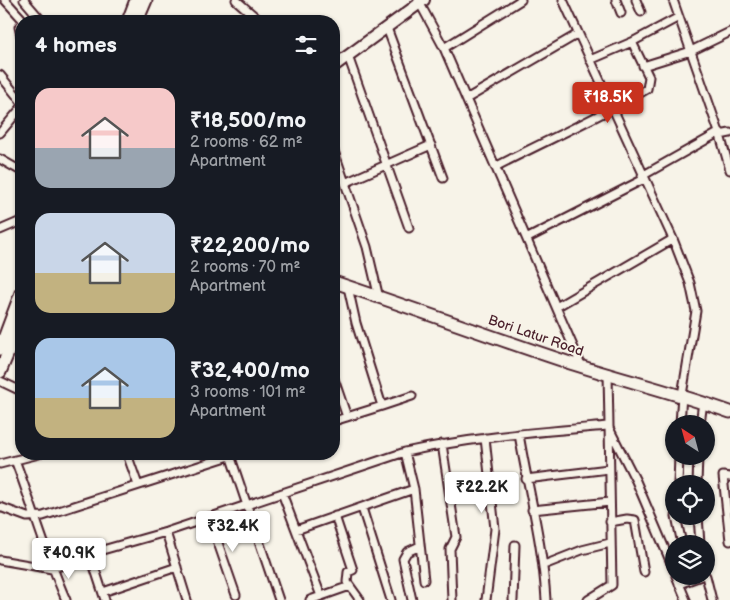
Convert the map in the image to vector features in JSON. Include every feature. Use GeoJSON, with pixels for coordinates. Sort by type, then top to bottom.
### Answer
{"type":"FeatureCollection","features":[{"type":"Feature","properties":{"kind":"main road"},"geometry":{"type":"LineString","coordinates":[[130,15],[136,0]]}},
{"type":"Feature","properties":{"kind":"main road"},"geometry":{"type":"LineString","coordinates":[[140,15],[146,0]]}},
{"type":"Feature","properties":{"kind":"main road"},"geometry":{"type":"LineString","coordinates":[[340,62],[387,28],[420,1]]}},
{"type":"Feature","properties":{"kind":"main road","name":"Bori Latur Road"},"geometry":{"type":"LineString","coordinates":[[340,284],[582,367],[682,394],[730,412]]}},
{"type":"Feature","properties":{"kind":"main road"},"geometry":{"type":"LineString","coordinates":[[0,348],[15,309]]}},
{"type":"Feature","properties":{"kind":"main road"},"geometry":{"type":"LineString","coordinates":[[0,372],[15,336]]}},
{"type":"Feature","properties":{"kind":"street"},"geometry":{"type":"LineString","coordinates":[[5,0],[19,15]]}},
{"type":"Feature","properties":{"kind":"street"},"geometry":{"type":"LineString","coordinates":[[24,0],[37,15]]}},
{"type":"Feature","properties":{"kind":"street"},"geometry":{"type":"LineString","coordinates":[[236,0],[253,15]]}},
{"type":"Feature","properties":{"kind":"street"},"geometry":{"type":"LineString","coordinates":[[444,48],[521,0]]}},
{"type":"Feature","properties":{"kind":"street"},"geometry":{"type":"LineString","coordinates":[[563,0],[643,178],[673,239],[690,283],[696,311],[682,394],[681,415]]}},
{"type":"Feature","properties":{"kind":"street"},"geometry":{"type":"LineString","coordinates":[[616,0],[621,13]]}},
{"type":"Feature","properties":{"kind":"street"},"geometry":{"type":"LineString","coordinates":[[636,0],[641,12]]}},
{"type":"Feature","properties":{"kind":"street"},"geometry":{"type":"LineString","coordinates":[[673,0],[720,133],[730,170]]}},
{"type":"Feature","properties":{"kind":"street"},"geometry":{"type":"LineString","coordinates":[[420,1],[444,48],[558,306],[582,367]]}},
{"type":"Feature","properties":{"kind":"street"},"geometry":{"type":"LineString","coordinates":[[29,15],[33,11]]}},
{"type":"Feature","properties":{"kind":"street"},"geometry":{"type":"LineString","coordinates":[[590,60],[632,42],[679,17]]}},
{"type":"Feature","properties":{"kind":"street"},"geometry":{"type":"LineString","coordinates":[[387,28],[444,178]]}},
{"type":"Feature","properties":{"kind":"street"},"geometry":{"type":"LineString","coordinates":[[644,66],[691,52],[730,32]]}},
{"type":"Feature","properties":{"kind":"street"},"geometry":{"type":"LineString","coordinates":[[466,99],[578,34]]}},
{"type":"Feature","properties":{"kind":"street"},"geometry":{"type":"LineString","coordinates":[[495,167],[570,128],[613,109],[647,89],[650,81],[632,42]]}},
{"type":"Feature","properties":{"kind":"street"},"geometry":{"type":"LineString","coordinates":[[348,56],[409,228]]}},
{"type":"Feature","properties":{"kind":"street"},"geometry":{"type":"LineString","coordinates":[[0,75],[15,94]]}},
{"type":"Feature","properties":{"kind":"street"},"geometry":{"type":"LineString","coordinates":[[0,133],[15,115]]}},
{"type":"Feature","properties":{"kind":"street"},"geometry":{"type":"LineString","coordinates":[[528,238],[643,178],[720,133],[730,133]]}},
{"type":"Feature","properties":{"kind":"street"},"geometry":{"type":"LineString","coordinates":[[345,183],[431,145]]}},
{"type":"Feature","properties":{"kind":"street"},"geometry":{"type":"LineString","coordinates":[[0,159],[15,167]]}},
{"type":"Feature","properties":{"kind":"street"},"geometry":{"type":"LineString","coordinates":[[340,168],[367,247],[379,298]]}},
{"type":"Feature","properties":{"kind":"street"},"geometry":{"type":"LineString","coordinates":[[0,230],[15,224]]}},
{"type":"Feature","properties":{"kind":"street"},"geometry":{"type":"LineString","coordinates":[[558,306],[673,239]]}},
{"type":"Feature","properties":{"kind":"street"},"geometry":{"type":"LineString","coordinates":[[348,286],[356,323],[382,406]]}},
{"type":"Feature","properties":{"kind":"street"},"geometry":{"type":"LineString","coordinates":[[588,600],[599,597],[612,585],[608,373]]}},
{"type":"Feature","properties":{"kind":"street"},"geometry":{"type":"LineString","coordinates":[[0,381],[15,388]]}},
{"type":"Feature","properties":{"kind":"street"},"geometry":{"type":"LineString","coordinates":[[340,420],[412,396]]}},
{"type":"Feature","properties":{"kind":"street"},"geometry":{"type":"LineString","coordinates":[[340,397],[347,417]]}},
{"type":"Feature","properties":{"kind":"street"},"geometry":{"type":"LineString","coordinates":[[702,415],[704,402]]}},
{"type":"Feature","properties":{"kind":"street"},"geometry":{"type":"LineString","coordinates":[[0,560],[52,568],[90,554],[209,518],[405,452],[442,444],[485,438],[608,426]]}},
{"type":"Feature","properties":{"kind":"street"},"geometry":{"type":"LineString","coordinates":[[608,426],[639,489],[665,549]]}},
{"type":"Feature","properties":{"kind":"street"},"geometry":{"type":"LineString","coordinates":[[519,434],[526,479],[544,565],[546,600]]}},
{"type":"Feature","properties":{"kind":"street"},"geometry":{"type":"LineString","coordinates":[[485,438],[495,529],[486,600]]}},
{"type":"Feature","properties":{"kind":"street"},"geometry":{"type":"LineString","coordinates":[[442,444],[456,537],[450,549],[452,600]]}},
{"type":"Feature","properties":{"kind":"street"},"geometry":{"type":"LineString","coordinates":[[405,452],[414,489],[424,580]]}},
{"type":"Feature","properties":{"kind":"street"},"geometry":{"type":"LineString","coordinates":[[0,464],[15,460],[36,516],[52,568],[66,600]]}},
{"type":"Feature","properties":{"kind":"street"},"geometry":{"type":"LineString","coordinates":[[129,460],[138,485]]}},
{"type":"Feature","properties":{"kind":"street"},"geometry":{"type":"LineString","coordinates":[[0,507],[26,517],[36,516],[215,460]]}},
{"type":"Feature","properties":{"kind":"street"},"geometry":{"type":"LineString","coordinates":[[235,460],[246,505],[279,600]]}},
{"type":"Feature","properties":{"kind":"street"},"geometry":{"type":"LineString","coordinates":[[526,479],[609,469]]}},
{"type":"Feature","properties":{"kind":"street"},"geometry":{"type":"LineString","coordinates":[[730,477],[723,476],[730,541]]}},
{"type":"Feature","properties":{"kind":"street"},"geometry":{"type":"LineString","coordinates":[[296,530],[414,489]]}},
{"type":"Feature","properties":{"kind":"street"},"geometry":{"type":"LineString","coordinates":[[282,493],[321,596]]}},
{"type":"Feature","properties":{"kind":"street"},"geometry":{"type":"LineString","coordinates":[[532,510],[610,502]]}},
{"type":"Feature","properties":{"kind":"street"},"geometry":{"type":"LineString","coordinates":[[362,508],[391,600]]}},
{"type":"Feature","properties":{"kind":"street"},"geometry":{"type":"LineString","coordinates":[[335,516],[353,570],[348,572],[347,582],[360,600]]}},
{"type":"Feature","properties":{"kind":"street"},"geometry":{"type":"LineString","coordinates":[[209,518],[236,595]]}},
{"type":"Feature","properties":{"kind":"street"},"geometry":{"type":"LineString","coordinates":[[610,522],[627,519],[634,520],[644,572]]}},
{"type":"Feature","properties":{"kind":"street"},"geometry":{"type":"LineString","coordinates":[[166,532],[187,600]]}},
{"type":"Feature","properties":{"kind":"street"},"geometry":{"type":"LineString","coordinates":[[544,565],[582,550],[610,543]]}},
{"type":"Feature","properties":{"kind":"street"},"geometry":{"type":"LineString","coordinates":[[513,600],[515,545]]}},
{"type":"Feature","properties":{"kind":"street"},"geometry":{"type":"LineString","coordinates":[[412,600],[403,559],[407,552],[420,546]]}},
{"type":"Feature","properties":{"kind":"street"},"geometry":{"type":"LineString","coordinates":[[90,554],[105,600]]}},
{"type":"Feature","properties":{"kind":"street"},"geometry":{"type":"LineString","coordinates":[[103,592],[177,567]]}},
{"type":"Feature","properties":{"kind":"street"},"geometry":{"type":"LineString","coordinates":[[679,585],[686,600]]}},
{"type":"Feature","properties":{"kind":"street"},"geometry":{"type":"LineString","coordinates":[[708,585],[712,600]]}},
{"type":"Feature","properties":{"kind":"street"},"geometry":{"type":"LineString","coordinates":[[310,600],[350,586]]}},
{"type":"Feature","properties":{"kind":"street"},"geometry":{"type":"LineString","coordinates":[[334,592],[338,600]]}}]}
